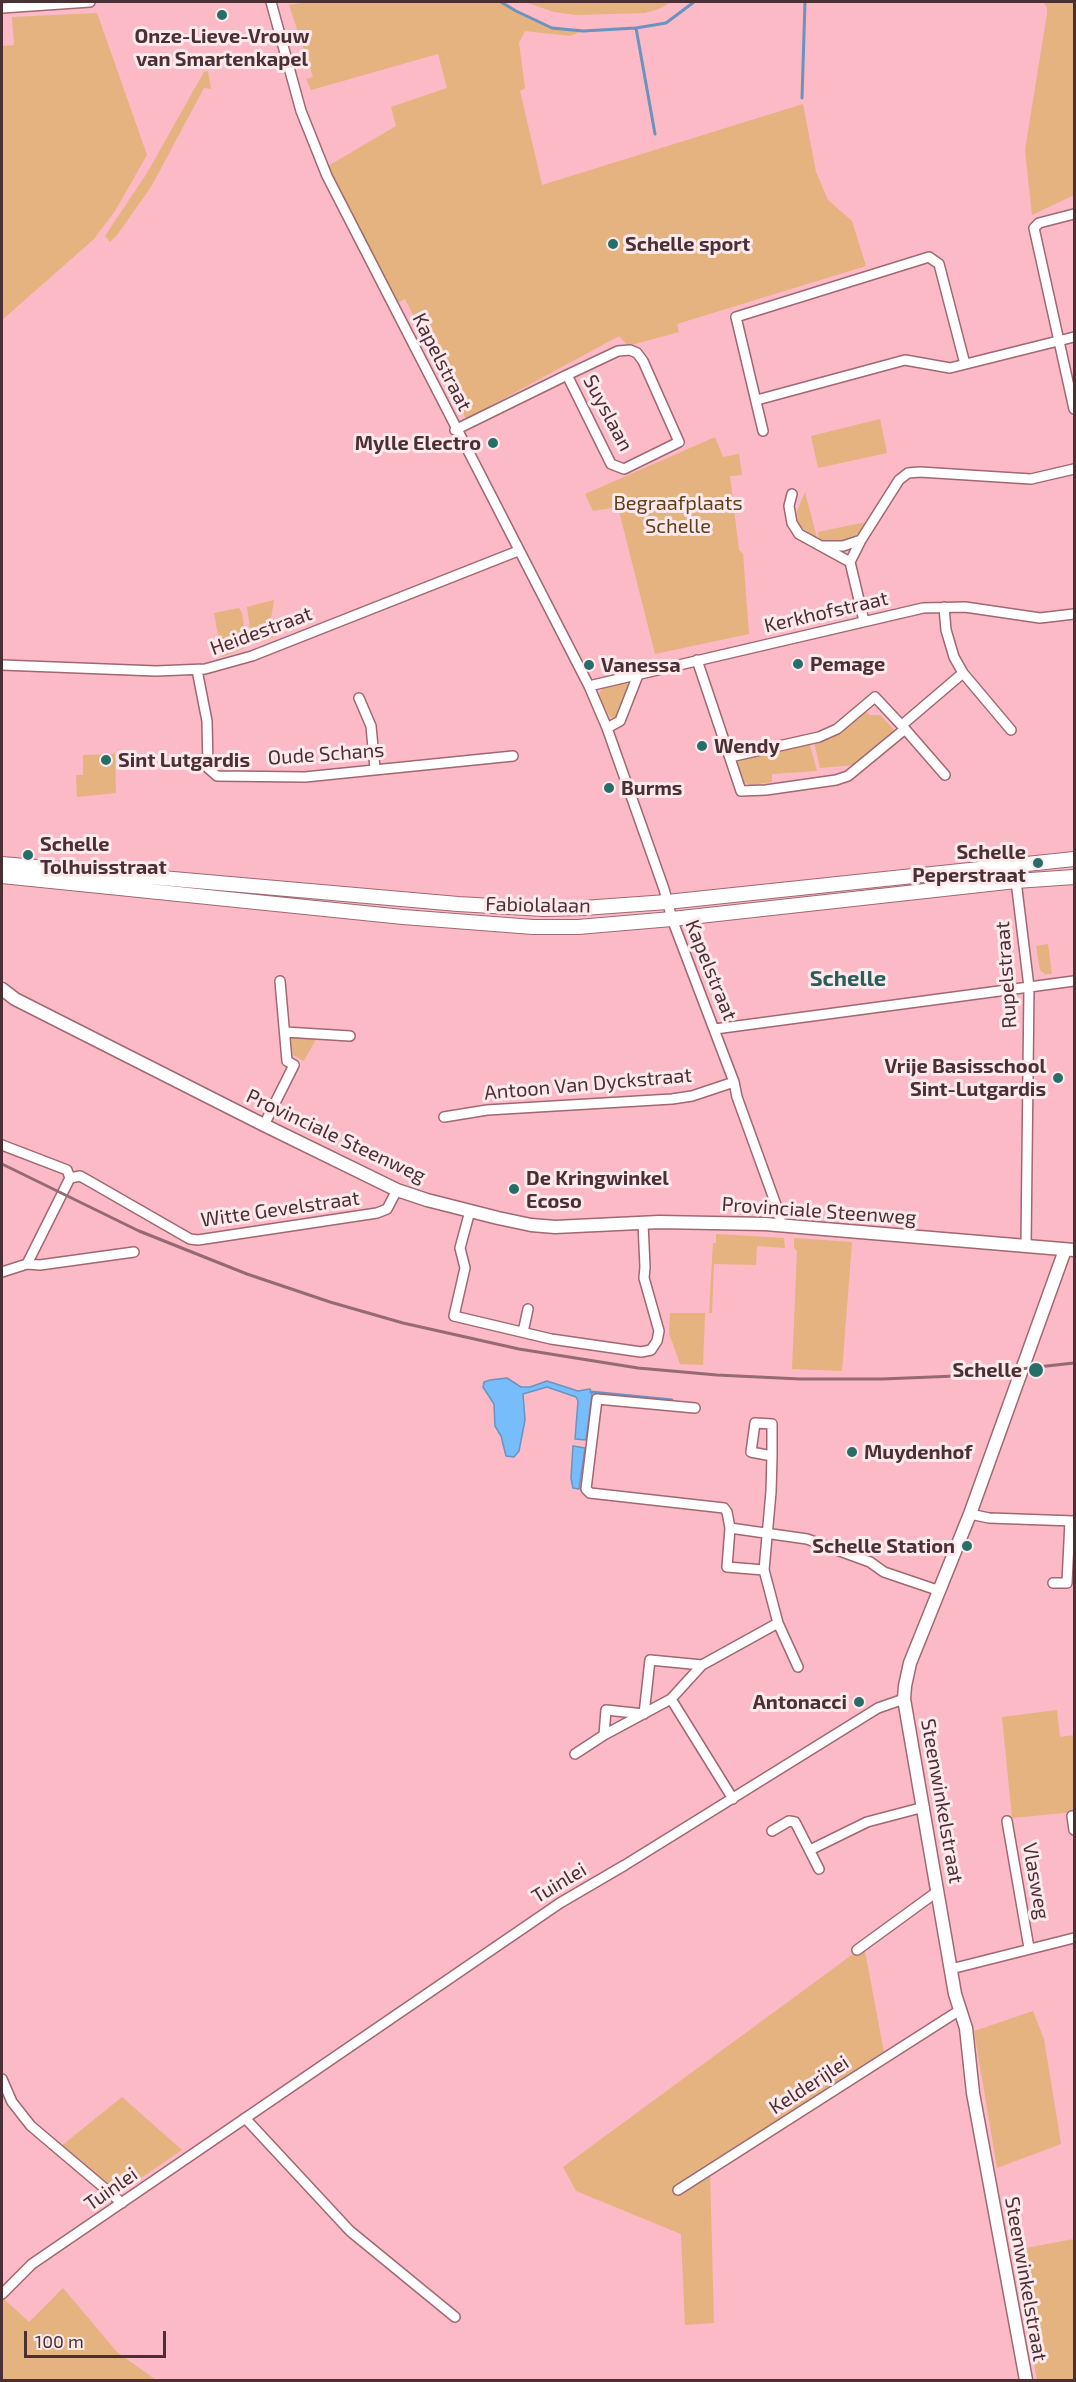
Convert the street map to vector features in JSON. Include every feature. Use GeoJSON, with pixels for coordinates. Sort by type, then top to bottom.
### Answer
{"type":"FeatureCollection","features":[{"type":"Feature","properties":{"kind":"main road","name":"Fabiolalaan"},"geometry":{"type":"LineString","coordinates":[[2,864],[504,908],[577,909],[667,902],[1074,859]]}},
{"type":"Feature","properties":{"kind":"main road","name":"Fabiolalaan"},"geometry":{"type":"LineString","coordinates":[[2,876],[522,927],[578,927],[672,919],[1016,881],[1074,877]]}},
{"type":"Feature","properties":{"kind":"street"},"geometry":{"type":"LineString","coordinates":[[2,8],[90,2]]}},
{"type":"Feature","properties":{"kind":"street","name":"Kapelstraat"},"geometry":{"type":"LineString","coordinates":[[271,2],[301,111],[327,176],[518,552],[589,686],[607,728],[672,919],[735,1082],[737,1097],[779,1214],[780,1225]]}},
{"type":"Feature","properties":{"kind":"street"},"geometry":{"type":"LineString","coordinates":[[1074,214],[1034,228],[1074,409]]}},
{"type":"Feature","properties":{"kind":"street"},"geometry":{"type":"LineString","coordinates":[[763,431],[736,317],[929,257],[939,264],[965,364]]}},
{"type":"Feature","properties":{"kind":"street"},"geometry":{"type":"LineString","coordinates":[[757,400],[905,360],[940,368],[1074,338]]}},
{"type":"Feature","properties":{"kind":"street","name":"Suyslaan"},"geometry":{"type":"LineString","coordinates":[[455,429],[567,375],[618,351],[630,350],[637,353],[643,361],[679,442],[624,469],[611,464],[567,375]]}},
{"type":"Feature","properties":{"kind":"street"},"geometry":{"type":"LineString","coordinates":[[864,621],[850,562],[861,540],[899,480],[908,473],[1031,479],[1074,469]]}},
{"type":"Feature","properties":{"kind":"street"},"geometry":{"type":"LineString","coordinates":[[792,494],[789,506],[792,523],[799,534],[850,562]]}},
{"type":"Feature","properties":{"kind":"street"},"geometry":{"type":"LineString","coordinates":[[822,546],[843,546],[861,540]]}},
{"type":"Feature","properties":{"kind":"street","name":"Heidestraat"},"geometry":{"type":"LineString","coordinates":[[2,665],[197,670],[252,656],[518,552]]}},
{"type":"Feature","properties":{"kind":"street"},"geometry":{"type":"LineString","coordinates":[[944,607],[946,630],[954,657],[963,673],[1011,730]]}},
{"type":"Feature","properties":{"kind":"street","name":"Kerkhofstraat"},"geometry":{"type":"LineString","coordinates":[[589,686],[923,608],[965,607],[1040,618],[1074,614]]}},
{"type":"Feature","properties":{"kind":"street"},"geometry":{"type":"LineString","coordinates":[[697,660],[741,791],[761,791],[836,780],[848,776],[963,673]]}},
{"type":"Feature","properties":{"kind":"street","name":"Oude Schans"},"geometry":{"type":"LineString","coordinates":[[197,670],[207,721],[208,768],[216,776],[305,777],[513,756]]}},
{"type":"Feature","properties":{"kind":"street"},"geometry":{"type":"LineString","coordinates":[[607,728],[620,721],[638,675]]}},
{"type":"Feature","properties":{"kind":"street"},"geometry":{"type":"LineString","coordinates":[[730,757],[819,737],[837,729],[875,697],[945,775]]}},
{"type":"Feature","properties":{"kind":"street"},"geometry":{"type":"LineString","coordinates":[[359,698],[371,726],[375,769]]}},
{"type":"Feature","properties":{"kind":"street","name":"Rupelstraat"},"geometry":{"type":"LineString","coordinates":[[1016,881],[1029,987],[1026,1245]]}},
{"type":"Feature","properties":{"kind":"street"},"geometry":{"type":"LineString","coordinates":[[264,1125],[294,1065],[287,1061],[280,981]]}},
{"type":"Feature","properties":{"kind":"street"},"geometry":{"type":"LineString","coordinates":[[715,1029],[1074,981]]}},
{"type":"Feature","properties":{"kind":"street","name":"Provinciale Steenweg"},"geometry":{"type":"LineString","coordinates":[[2,989],[15,999],[397,1190],[470,1211],[531,1225],[555,1227],[643,1223],[780,1225],[918,1239],[1026,1245],[1070,1250]]}},
{"type":"Feature","properties":{"kind":"street"},"geometry":{"type":"LineString","coordinates":[[285,1032],[350,1036]]}},
{"type":"Feature","properties":{"kind":"street","name":"Antoon Van Dyckstraat"},"geometry":{"type":"LineString","coordinates":[[444,1117],[498,1109],[672,1099],[692,1096],[735,1082]]}},
{"type":"Feature","properties":{"kind":"street","name":"Witte Gevelstraat"},"geometry":{"type":"LineString","coordinates":[[2,1145],[67,1170],[70,1178],[80,1176],[89,1180],[190,1239],[198,1240],[377,1213],[387,1209],[397,1190]]}},
{"type":"Feature","properties":{"kind":"street"},"geometry":{"type":"LineString","coordinates":[[27,1264],[70,1178]]}},
{"type":"Feature","properties":{"kind":"street"},"geometry":{"type":"LineString","coordinates":[[470,1211],[460,1248],[465,1268],[454,1316],[551,1339],[641,1352],[651,1350],[657,1341],[659,1331],[644,1278],[643,1223]]}},
{"type":"Feature","properties":{"kind":"street","name":"Steenwinkelstraat"},"geometry":{"type":"LineString","coordinates":[[1026,2380],[973,2093],[966,2028],[951,1969],[904,1699],[910,1663],[970,1514],[1070,1250]]}},
{"type":"Feature","properties":{"kind":"street"},"geometry":{"type":"LineString","coordinates":[[2,1272],[27,1264],[40,1265],[134,1252]]}},
{"type":"Feature","properties":{"kind":"street"},"geometry":{"type":"LineString","coordinates":[[523,1332],[528,1309]]}},
{"type":"Feature","properties":{"kind":"street"},"geometry":{"type":"LineString","coordinates":[[695,1408],[597,1399],[585,1486],[587,1491],[724,1508],[730,1528],[727,1568],[764,1570]]}},
{"type":"Feature","properties":{"kind":"street"},"geometry":{"type":"LineString","coordinates":[[772,1456],[764,1570],[778,1623],[798,1667]]}},
{"type":"Feature","properties":{"kind":"street"},"geometry":{"type":"LineString","coordinates":[[970,1514],[989,1518],[1072,1521],[1067,1583],[1053,1583]]}},
{"type":"Feature","properties":{"kind":"street"},"geometry":{"type":"LineString","coordinates":[[730,1528],[807,1539],[870,1562],[884,1572],[940,1591]]}},
{"type":"Feature","properties":{"kind":"street"},"geometry":{"type":"LineString","coordinates":[[574,1754],[670,1699],[702,1665],[778,1623]]}},
{"type":"Feature","properties":{"kind":"street"},"geometry":{"type":"LineString","coordinates":[[644,1714],[650,1660],[702,1665]]}},
{"type":"Feature","properties":{"kind":"street"},"geometry":{"type":"LineString","coordinates":[[670,1699],[733,1799]]}},
{"type":"Feature","properties":{"kind":"street","name":"Tuinlei"},"geometry":{"type":"LineString","coordinates":[[2,2294],[32,2264],[560,1903],[878,1708],[904,1699]]}},
{"type":"Feature","properties":{"kind":"street"},"geometry":{"type":"LineString","coordinates":[[604,1735],[606,1710],[644,1714]]}},
{"type":"Feature","properties":{"kind":"street"},"geometry":{"type":"LineString","coordinates":[[810,1850],[867,1822],[924,1808]]}},
{"type":"Feature","properties":{"kind":"street"},"geometry":{"type":"LineString","coordinates":[[1072,1816],[1074,1830]]}},
{"type":"Feature","properties":{"kind":"street"},"geometry":{"type":"LineString","coordinates":[[771,1831],[789,1821],[795,1822],[819,1869]]}},
{"type":"Feature","properties":{"kind":"street","name":"Vlasweg"},"geometry":{"type":"LineString","coordinates":[[1007,1821],[1029,1948]]}},
{"type":"Feature","properties":{"kind":"street"},"geometry":{"type":"LineString","coordinates":[[857,1950],[938,1891]]}},
{"type":"Feature","properties":{"kind":"street"},"geometry":{"type":"LineString","coordinates":[[951,1969],[1074,1938]]}},
{"type":"Feature","properties":{"kind":"street","name":"Kelderijlei"},"geometry":{"type":"LineString","coordinates":[[678,2190],[960,2010]]}},
{"type":"Feature","properties":{"kind":"street"},"geometry":{"type":"LineString","coordinates":[[2,2079],[12,2102],[26,2121],[122,2204]]}},
{"type":"Feature","properties":{"kind":"street"},"geometry":{"type":"LineString","coordinates":[[245,2118],[350,2231],[454,2317]]}},
{"type":"Feature","properties":{"kind":"green space","name":"Schelle sport"},"geometry":{"type":"Polygon","coordinates":[[[309,2],[501,2],[552,28],[583,31],[570,36],[525,31],[519,43],[525,88],[520,91],[542,185],[803,104],[816,172],[828,200],[852,221],[866,266],[677,324],[679,332],[628,346],[619,336],[466,419],[405,299],[397,303],[328,166],[396,126],[391,107],[447,88],[438,54],[311,90],[306,79],[313,77],[289,5],[309,2]]]}},
{"type":"Feature","properties":{"kind":"green space"},"geometry":{"type":"Polygon","coordinates":[[[525,2],[671,2],[659,9],[644,13],[576,15],[554,12],[525,2]]]}},
{"type":"Feature","properties":{"kind":"green space"},"geometry":{"type":"Polygon","coordinates":[[[1043,2],[1074,2],[1074,195],[1032,215],[1025,150],[1047,14],[1047,7],[1043,2]]]}},
{"type":"Feature","properties":{"kind":"green space"},"geometry":{"type":"Polygon","coordinates":[[[97,13],[147,155],[115,211],[94,239],[2,320],[2,46],[14,45],[12,17],[97,13]]]}},
{"type":"Feature","properties":{"kind":"green space"},"geometry":{"type":"Polygon","coordinates":[[[208,71],[211,89],[204,88],[151,187],[110,242],[105,236],[147,173],[204,72],[208,71]]]}},
{"type":"Feature","properties":{"kind":"green space"},"geometry":{"type":"Polygon","coordinates":[[[880,419],[887,453],[818,468],[811,436],[880,419]]]}},
{"type":"Feature","properties":{"kind":"green space","name":"Begraafplaats Schelle"},"geometry":{"type":"Polygon","coordinates":[[[715,437],[723,457],[739,454],[742,475],[730,476],[739,550],[743,554],[749,634],[655,654],[618,507],[593,511],[585,494],[715,437]]]}},
{"type":"Feature","properties":{"kind":"green space"},"geometry":{"type":"Polygon","coordinates":[[[805,492],[817,538],[801,527],[798,522],[797,511],[805,492]]]}},
{"type":"Feature","properties":{"kind":"green space"},"geometry":{"type":"Polygon","coordinates":[[[866,522],[859,533],[845,540],[819,540],[818,532],[866,522]]]}},
{"type":"Feature","properties":{"kind":"green space"},"geometry":{"type":"Polygon","coordinates":[[[274,600],[271,618],[277,636],[255,644],[252,641],[247,607],[274,600]]]}},
{"type":"Feature","properties":{"kind":"green space"},"geometry":{"type":"Polygon","coordinates":[[[239,608],[242,613],[247,647],[222,657],[214,613],[239,608]]]}},
{"type":"Feature","properties":{"kind":"green space"},"geometry":{"type":"Polygon","coordinates":[[[623,682],[629,685],[630,691],[626,693],[620,715],[616,718],[610,717],[599,696],[600,692],[605,686],[623,682]]]}},
{"type":"Feature","properties":{"kind":"green space"},"geometry":{"type":"Polygon","coordinates":[[[867,712],[870,715],[880,715],[894,730],[855,765],[820,768],[814,742],[832,738],[867,712]]]}},
{"type":"Feature","properties":{"kind":"green space"},"geometry":{"type":"Polygon","coordinates":[[[809,742],[817,771],[772,774],[772,782],[750,785],[742,781],[737,762],[739,759],[809,742]]]}},
{"type":"Feature","properties":{"kind":"green space"},"geometry":{"type":"Polygon","coordinates":[[[115,754],[116,793],[77,797],[76,775],[83,775],[83,755],[115,754]]]}},
{"type":"Feature","properties":{"kind":"green space"},"geometry":{"type":"Polygon","coordinates":[[[1048,944],[1052,974],[1045,974],[1040,970],[1036,946],[1048,944]]]}},
{"type":"Feature","properties":{"kind":"green space"},"geometry":{"type":"Polygon","coordinates":[[[291,1036],[316,1039],[304,1061],[293,1055],[291,1036]]]}},
{"type":"Feature","properties":{"kind":"green space"},"geometry":{"type":"Polygon","coordinates":[[[716,1234],[784,1238],[785,1248],[757,1246],[756,1265],[714,1264],[712,1313],[709,1313],[713,1243],[716,1243],[716,1234]]]}},
{"type":"Feature","properties":{"kind":"green space"},"geometry":{"type":"Polygon","coordinates":[[[794,1238],[852,1242],[842,1371],[792,1369],[797,1251],[794,1248],[794,1238]]]}},
{"type":"Feature","properties":{"kind":"green space"},"geometry":{"type":"Polygon","coordinates":[[[670,1313],[705,1313],[703,1365],[680,1364],[669,1333],[670,1313]]]}},
{"type":"Feature","properties":{"kind":"green space"},"geometry":{"type":"Polygon","coordinates":[[[1057,1710],[1060,1737],[1074,1735],[1074,1812],[1012,1818],[1002,1717],[1057,1710]]]}},
{"type":"Feature","properties":{"kind":"green space"},"geometry":{"type":"Polygon","coordinates":[[[864,1946],[885,2058],[710,2171],[714,2323],[685,2325],[681,2234],[576,2191],[563,2167],[864,1946]]]}},
{"type":"Feature","properties":{"kind":"green space"},"geometry":{"type":"Polygon","coordinates":[[[1033,2011],[1044,2039],[1061,2144],[997,2168],[974,2031],[1033,2011]]]}},
{"type":"Feature","properties":{"kind":"green space"},"geometry":{"type":"Polygon","coordinates":[[[122,2097],[182,2150],[116,2195],[60,2147],[122,2097]]]}},
{"type":"Feature","properties":{"kind":"green space"},"geometry":{"type":"Polygon","coordinates":[[[1074,2239],[1074,2380],[1037,2380],[1015,2250],[1074,2239]]]}},
{"type":"Feature","properties":{"kind":"green space"},"geometry":{"type":"Polygon","coordinates":[[[63,2288],[117,2352],[156,2380],[2,2380],[2,2297],[29,2322],[63,2288]]]}},
{"type":"Feature","properties":{"kind":"water"},"geometry":{"type":"Polygon","coordinates":[[[507,1378],[521,1387],[530,1387],[547,1381],[578,1391],[590,1389],[592,1394],[586,1440],[575,1439],[578,1401],[576,1397],[547,1387],[523,1394],[525,1420],[519,1451],[514,1457],[506,1456],[501,1436],[495,1426],[494,1404],[483,1387],[484,1382],[507,1378]]]}},
{"type":"Feature","properties":{"kind":"water"},"geometry":{"type":"Polygon","coordinates":[[[573,1446],[585,1448],[579,1489],[573,1488],[571,1478],[573,1446]]]}},
{"type":"Feature","properties":{"kind":"waterway"},"geometry":{"type":"LineString","coordinates":[[501,2],[552,28],[583,31],[636,28],[666,23],[694,2]]}},
{"type":"Feature","properties":{"kind":"waterway"},"geometry":{"type":"LineString","coordinates":[[802,98],[805,2]]}},
{"type":"Feature","properties":{"kind":"waterway"},"geometry":{"type":"LineString","coordinates":[[636,28],[655,134]]}},
{"type":"Feature","properties":{"kind":"waterway"},"geometry":{"type":"LineString","coordinates":[[591,1392],[672,1400]]}},
{"type":"Feature","properties":{"kind":"railway"},"geometry":{"type":"LineString","coordinates":[[2,1164],[139,1231],[247,1274],[330,1302],[403,1323],[519,1349],[638,1368],[800,1379],[956,1376],[1074,1363]]}},
{"type":"Feature","properties":{"kind":"place","name":"Onze-Lieve-Vrouw van Smartenkapel"},"geometry":{"type":"Point","coordinates":[222,15]}},
{"type":"Feature","properties":{"kind":"place","name":"Schelle sport"},"geometry":{"type":"Point","coordinates":[613,244]}},
{"type":"Feature","properties":{"kind":"place","name":"Mylle Electro"},"geometry":{"type":"Point","coordinates":[493,443]}},
{"type":"Feature","properties":{"kind":"place","name":"Pemage"},"geometry":{"type":"Point","coordinates":[798,664]}},
{"type":"Feature","properties":{"kind":"place","name":"Vanessa"},"geometry":{"type":"Point","coordinates":[589,665]}},
{"type":"Feature","properties":{"kind":"place","name":"Wendy"},"geometry":{"type":"Point","coordinates":[702,746]}},
{"type":"Feature","properties":{"kind":"place","name":"Sint Lutgardis"},"geometry":{"type":"Point","coordinates":[106,760]}},
{"type":"Feature","properties":{"kind":"place","name":"Burms"},"geometry":{"type":"Point","coordinates":[609,788]}},
{"type":"Feature","properties":{"kind":"place","name":"Schelle Tolhuisstraat"},"geometry":{"type":"Point","coordinates":[28,855]}},
{"type":"Feature","properties":{"kind":"place","name":"Schelle Peperstraat"},"geometry":{"type":"Point","coordinates":[1038,863]}},
{"type":"Feature","properties":{"kind":"place","name":"Vrije Basisschool Sint-Lutgardis"},"geometry":{"type":"Point","coordinates":[1058,1078]}},
{"type":"Feature","properties":{"kind":"place","name":"De Kringwinkel Ecoso"},"geometry":{"type":"Point","coordinates":[514,1189]}},
{"type":"Feature","properties":{"kind":"place","name":"Schelle"},"geometry":{"type":"Point","coordinates":[1036,1370]}},
{"type":"Feature","properties":{"kind":"place","name":"Muydenhof"},"geometry":{"type":"Point","coordinates":[852,1452]}},
{"type":"Feature","properties":{"kind":"place","name":"Schelle Station"},"geometry":{"type":"Point","coordinates":[967,1546]}},
{"type":"Feature","properties":{"kind":"place","name":"Antonacci"},"geometry":{"type":"Point","coordinates":[859,1702]}},
{"type":"Feature","properties":{"kind":"district","name":"Schelle"},"geometry":{"type":"Point","coordinates":[848,979]}}]}
